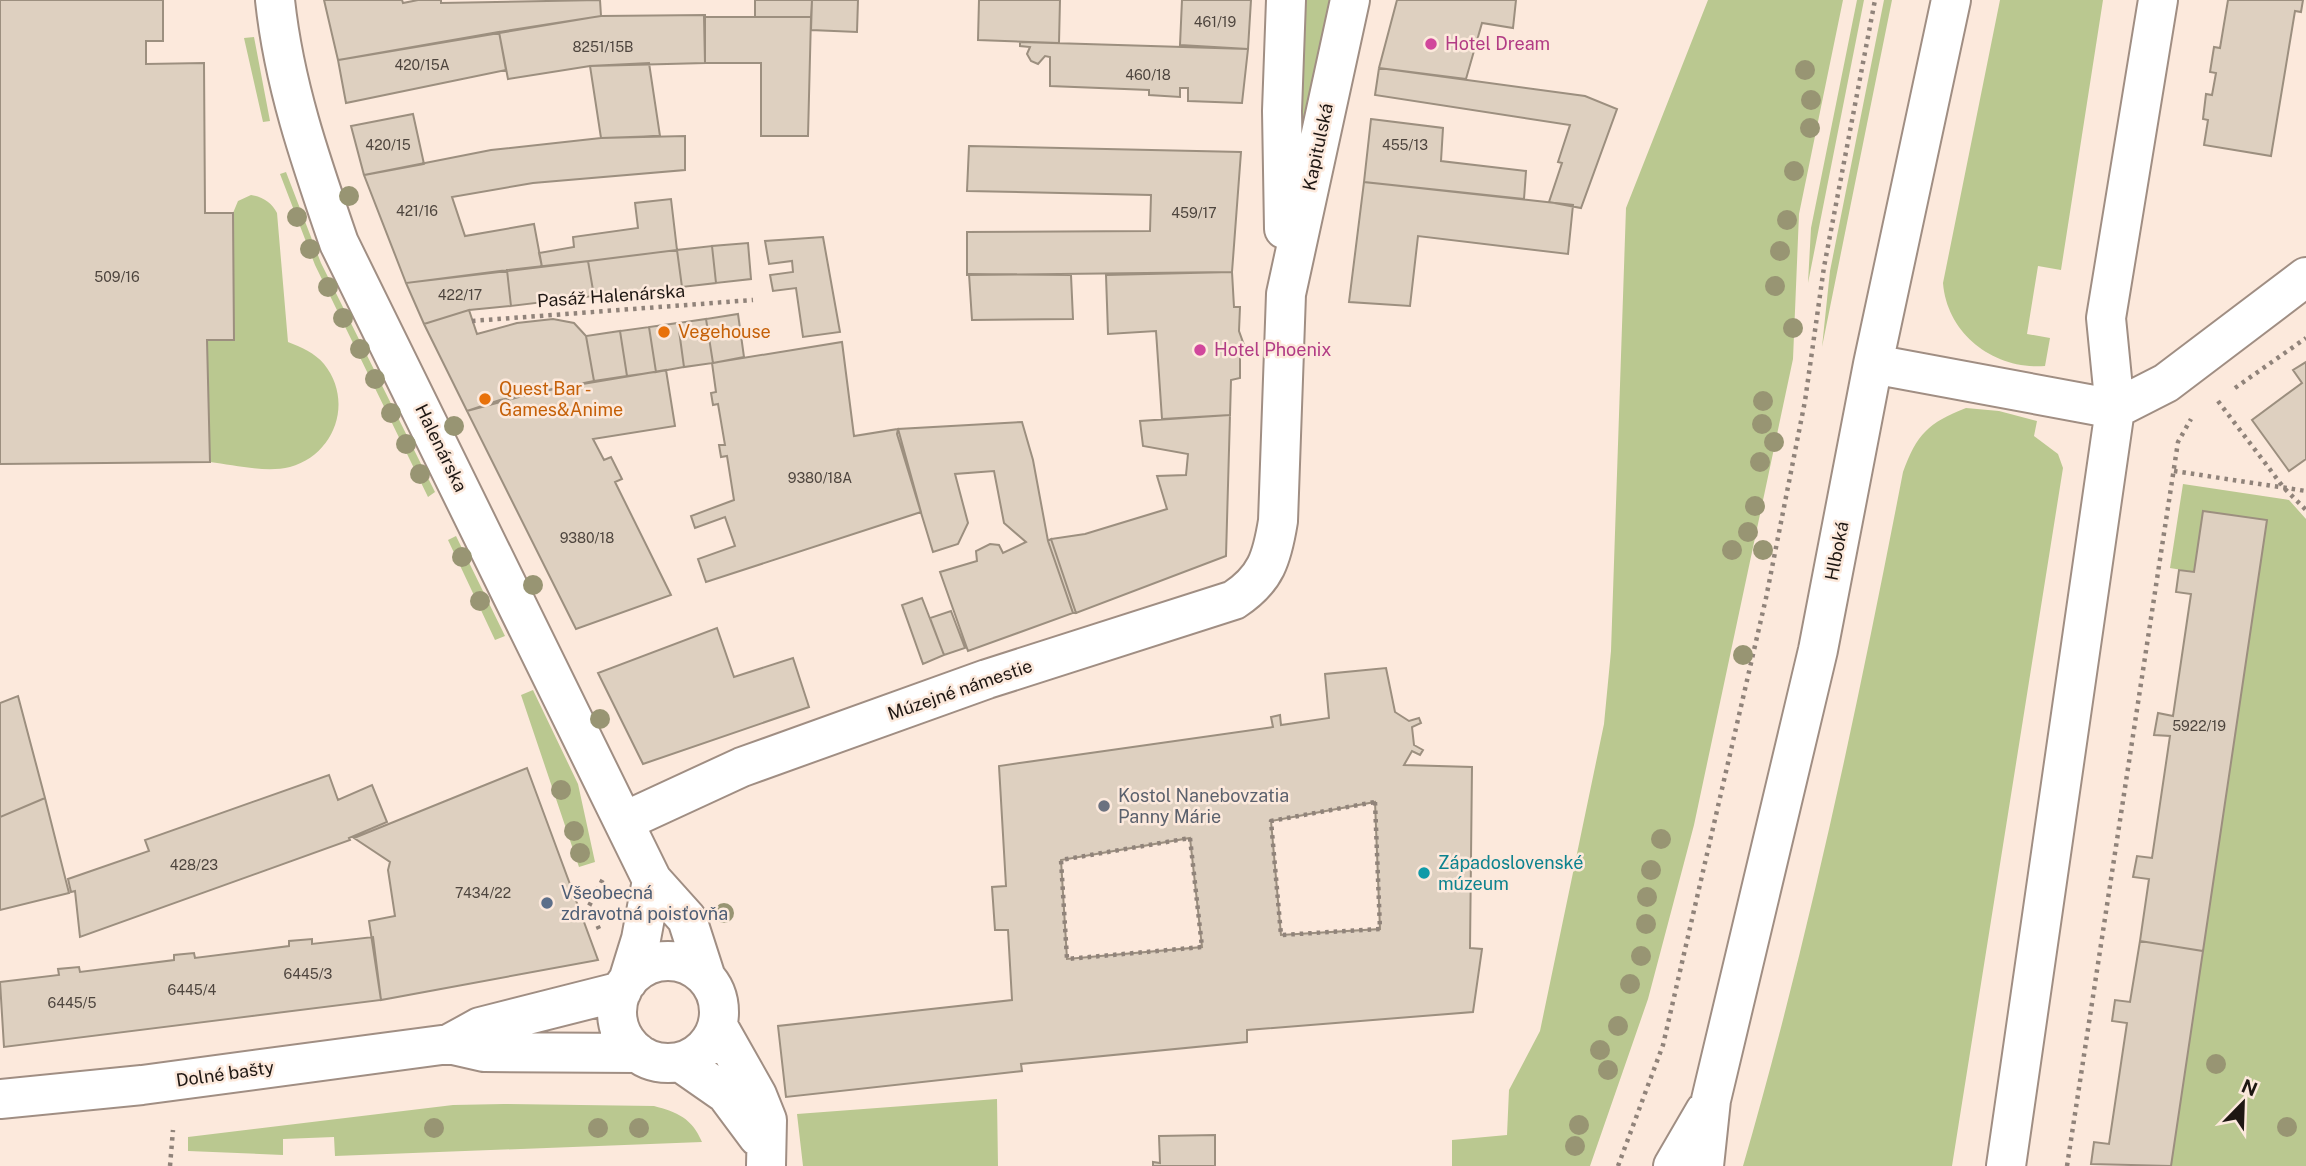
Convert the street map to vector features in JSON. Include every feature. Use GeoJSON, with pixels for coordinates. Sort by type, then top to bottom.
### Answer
{"type":"FeatureCollection","features":[{"type":"Feature","properties":{"kind":"street","name":"Halenárska"},"geometry":{"type":"LineString","coordinates":[[275,0],[281,55],[302,135],[339,243],[652,880],[687,919],[706,978]]}},
{"type":"Feature","properties":{"kind":"street","name":"Kapitulská"},"geometry":{"type":"LineString","coordinates":[[1274,544],[1286,294],[1282,111],[1286,0]]}},
{"type":"Feature","properties":{"kind":"street","name":"Kapitulská"},"geometry":{"type":"LineString","coordinates":[[1286,294],[1350,0]]}},
{"type":"Feature","properties":{"kind":"street","name":"Hlboká"},"geometry":{"type":"LineString","coordinates":[[1704,1166],[1712,1100],[1818,650],[1873,364],[1951,0]]}},
{"type":"Feature","properties":{"kind":"street"},"geometry":{"type":"LineString","coordinates":[[2006,1166],[2115,409],[2106,318],[2158,0]]}},
{"type":"Feature","properties":{"kind":"street"},"geometry":{"type":"LineString","coordinates":[[1873,364],[2115,409],[2166,383],[2306,277]]}},
{"type":"Feature","properties":{"kind":"street","name":"Múzejné námestie"},"geometry":{"type":"LineString","coordinates":[[625,821],[768,758],[987,679],[1234,600],[1257,583],[1274,544]]}},
{"type":"Feature","properties":{"kind":"street"},"geometry":{"type":"LineString","coordinates":[[652,880],[641,939],[618,1008],[619,1025],[626,1041],[638,1053],[651,1060],[680,1062],[726,1094],[766,1156]]}},
{"type":"Feature","properties":{"kind":"street"},"geometry":{"type":"LineString","coordinates":[[625,986],[641,969],[658,962],[676,962],[692,967],[706,978],[715,992],[720,1009],[718,1026],[704,1049],[680,1062]]}},
{"type":"Feature","properties":{"kind":"street","name":"Dolné bašty"},"geometry":{"type":"LineString","coordinates":[[0,1098],[142,1085],[449,1044],[481,1027],[625,986]]}},
{"type":"Feature","properties":{"kind":"street"},"geometry":{"type":"LineString","coordinates":[[718,1026],[757,1095],[766,1120],[766,1156]]}},
{"type":"Feature","properties":{"kind":"street","name":"Dolné bašty"},"geometry":{"type":"LineString","coordinates":[[449,1044],[484,1052],[638,1053]]}},
{"type":"Feature","properties":{"kind":"street","name":"Hlboká"},"geometry":{"type":"LineString","coordinates":[[1673,1166],[1712,1100]]}},
{"type":"Feature","properties":{"kind":"path"},"geometry":{"type":"LineString","coordinates":[[1618,1166],[1662,1045],[1757,638],[1805,401],[1824,267],[1875,0]]}},
{"type":"Feature","properties":{"kind":"path","name":"Pasáž Halenárska"},"geometry":{"type":"LineString","coordinates":[[472,321],[753,300]]}},
{"type":"Feature","properties":{"kind":"path"},"geometry":{"type":"LineString","coordinates":[[2209,407],[2306,338]]}},
{"type":"Feature","properties":{"kind":"path"},"geometry":{"type":"LineString","coordinates":[[2218,401],[2284,488],[2306,510]]}},
{"type":"Feature","properties":{"kind":"path"},"geometry":{"type":"LineString","coordinates":[[2067,1166],[2178,442],[2191,420],[2200,413]]}},
{"type":"Feature","properties":{"kind":"path"},"geometry":{"type":"LineString","coordinates":[[2174,471],[2306,491]]}},
{"type":"Feature","properties":{"kind":"path"},"geometry":{"type":"LineString","coordinates":[[1376,802],[1380,929],[1281,935],[1271,821],[1376,802]]}},
{"type":"Feature","properties":{"kind":"path"},"geometry":{"type":"LineString","coordinates":[[1190,838],[1202,947],[1067,959],[1061,860],[1190,838]]}},
{"type":"Feature","properties":{"kind":"path"},"geometry":{"type":"LineString","coordinates":[[170,1166],[173,1129]]}},
{"type":"Feature","properties":{"kind":"green space"},"geometry":{"type":"Polygon","coordinates":[[[1286,0],[1350,0],[1286,294],[1286,0]]]}},
{"type":"Feature","properties":{"kind":"green space"},"geometry":{"type":"Polygon","coordinates":[[[1708,0],[1843,0],[1799,214],[1793,359],[1694,825],[1648,999],[1590,1166],[1452,1166],[1452,1140],[1507,1135],[1509,1090],[1540,1031],[1604,724],[1611,651],[1626,208],[1708,0]]]}},
{"type":"Feature","properties":{"kind":"green space"},"geometry":{"type":"Polygon","coordinates":[[[1857,0],[1864,0],[1808,283],[1811,228],[1857,0]]]}},
{"type":"Feature","properties":{"kind":"green space"},"geometry":{"type":"Polygon","coordinates":[[[1884,0],[1892,0],[1822,347],[1830,271],[1884,0]]]}},
{"type":"Feature","properties":{"kind":"green space"},"geometry":{"type":"Polygon","coordinates":[[[2000,0],[2103,0],[2061,270],[2038,266],[2027,334],[2050,338],[2045,366],[2008,362],[1976,345],[1953,318],[1943,283],[2000,0]]]}},
{"type":"Feature","properties":{"kind":"green space"},"geometry":{"type":"Polygon","coordinates":[[[254,37],[270,121],[263,122],[244,38],[254,37]]]}},
{"type":"Feature","properties":{"kind":"green space"},"geometry":{"type":"Polygon","coordinates":[[[286,172],[321,263],[435,492],[428,497],[315,265],[280,174],[286,172]]]}},
{"type":"Feature","properties":{"kind":"green space"},"geometry":{"type":"Polygon","coordinates":[[[251,195],[267,201],[277,213],[288,342],[307,351],[324,364],[338,394],[335,425],[319,451],[306,461],[281,469],[210,462],[207,340],[234,339],[233,213],[238,201],[251,195]]]}},
{"type":"Feature","properties":{"kind":"green space"},"geometry":{"type":"Polygon","coordinates":[[[1966,408],[1999,411],[2037,421],[2034,436],[2058,454],[2063,468],[1952,1166],[1743,1166],[1811,908],[1903,472],[1913,448],[1926,431],[1942,419],[1966,408]]]}},
{"type":"Feature","properties":{"kind":"green space"},"geometry":{"type":"Polygon","coordinates":[[[2183,484],[2289,500],[2306,519],[2306,1166],[2171,1166],[2267,520],[2204,511],[2194,572],[2170,568],[2183,484]]]}},
{"type":"Feature","properties":{"kind":"green space"},"geometry":{"type":"Polygon","coordinates":[[[456,536],[505,636],[495,640],[448,540],[456,536]]]}},
{"type":"Feature","properties":{"kind":"green space"},"geometry":{"type":"Polygon","coordinates":[[[533,690],[578,784],[595,862],[579,867],[521,695],[533,690]]]}},
{"type":"Feature","properties":{"kind":"green space"},"geometry":{"type":"Polygon","coordinates":[[[997,1099],[998,1166],[803,1166],[797,1114],[997,1099]]]}},
{"type":"Feature","properties":{"kind":"green space"},"geometry":{"type":"Polygon","coordinates":[[[453,1105],[654,1106],[683,1117],[694,1127],[702,1142],[335,1156],[334,1137],[283,1139],[283,1155],[188,1151],[188,1137],[453,1105]]]}},
{"type":"Feature","properties":{"kind":"building"},"geometry":{"type":"Polygon","coordinates":[[[0,0],[163,0],[163,41],[146,41],[146,64],[204,63],[205,213],[233,213],[234,340],[207,340],[210,462],[0,464],[0,0]]]}},
{"type":"Feature","properties":{"kind":"building"},"geometry":{"type":"Polygon","coordinates":[[[324,0],[402,0],[403,3],[441,0],[441,3],[600,0],[601,16],[338,60],[324,0]]]}},
{"type":"Feature","properties":{"kind":"building"},"geometry":{"type":"Polygon","coordinates":[[[755,0],[812,0],[811,17],[755,17],[755,0]]]}},
{"type":"Feature","properties":{"kind":"building"},"geometry":{"type":"Polygon","coordinates":[[[812,0],[858,0],[857,32],[811,30],[812,0]]]}},
{"type":"Feature","properties":{"kind":"building"},"geometry":{"type":"Polygon","coordinates":[[[979,0],[1060,0],[1059,43],[978,40],[979,0]]]}},
{"type":"Feature","properties":{"kind":"building"},"geometry":{"type":"Polygon","coordinates":[[[1182,0],[1251,0],[1248,49],[1180,45],[1182,0]]]}},
{"type":"Feature","properties":{"kind":"building","name":"Hotel Dream"},"geometry":{"type":"Polygon","coordinates":[[[1397,0],[1516,0],[1513,28],[1482,23],[1466,79],[1379,68],[1397,0]]]}},
{"type":"Feature","properties":{"kind":"building"},"geometry":{"type":"Polygon","coordinates":[[[2228,0],[2303,0],[2301,12],[2295,11],[2271,156],[2204,145],[2208,120],[2203,119],[2206,94],[2212,95],[2216,73],[2210,72],[2214,47],[2220,48],[2228,0]]]}},
{"type":"Feature","properties":{"kind":"building"},"geometry":{"type":"Polygon","coordinates":[[[705,15],[705,63],[590,66],[508,79],[499,32],[601,16],[705,15]]]}},
{"type":"Feature","properties":{"kind":"building"},"geometry":{"type":"Polygon","coordinates":[[[704,17],[811,17],[808,136],[761,136],[761,63],[705,63],[704,17]]]}},
{"type":"Feature","properties":{"kind":"building"},"geometry":{"type":"Polygon","coordinates":[[[499,32],[506,70],[346,103],[338,60],[499,32]]]}},
{"type":"Feature","properties":{"kind":"building"},"geometry":{"type":"Polygon","coordinates":[[[1020,42],[1248,49],[1242,103],[1188,101],[1188,88],[1180,88],[1180,97],[1149,95],[1149,90],[1050,86],[1050,57],[1045,56],[1038,64],[1031,61],[1027,54],[1030,47],[1020,46],[1020,42]]]}},
{"type":"Feature","properties":{"kind":"building"},"geometry":{"type":"Polygon","coordinates":[[[649,63],[660,136],[601,138],[590,66],[649,63]]]}},
{"type":"Feature","properties":{"kind":"building"},"geometry":{"type":"Polygon","coordinates":[[[1379,68],[1585,96],[1617,109],[1581,208],[1549,202],[1562,163],[1558,162],[1570,125],[1375,95],[1379,68]]]}},
{"type":"Feature","properties":{"kind":"building"},"geometry":{"type":"Polygon","coordinates":[[[413,114],[424,164],[364,175],[351,126],[413,114]]]}},
{"type":"Feature","properties":{"kind":"building"},"geometry":{"type":"Polygon","coordinates":[[[1371,119],[1443,128],[1441,161],[1526,171],[1524,199],[1364,182],[1371,119]]]}},
{"type":"Feature","properties":{"kind":"building"},"geometry":{"type":"Polygon","coordinates":[[[685,136],[685,170],[533,183],[452,197],[465,236],[534,224],[542,267],[406,283],[364,175],[491,150],[601,138],[685,136]]]}},
{"type":"Feature","properties":{"kind":"building"},"geometry":{"type":"Polygon","coordinates":[[[969,146],[1241,152],[1232,272],[967,275],[967,232],[1150,231],[1151,195],[967,191],[969,146]]]}},
{"type":"Feature","properties":{"kind":"building"},"geometry":{"type":"Polygon","coordinates":[[[1364,182],[1573,205],[1568,254],[1418,236],[1410,306],[1349,302],[1364,182]]]}},
{"type":"Feature","properties":{"kind":"building"},"geometry":{"type":"Polygon","coordinates":[[[671,199],[677,250],[542,267],[539,253],[574,247],[573,237],[638,228],[635,203],[671,199]]]}},
{"type":"Feature","properties":{"kind":"building"},"geometry":{"type":"Polygon","coordinates":[[[823,237],[840,332],[803,337],[796,288],[773,291],[770,275],[793,272],[792,261],[769,264],[765,241],[823,237]]]}},
{"type":"Feature","properties":{"kind":"building"},"geometry":{"type":"Polygon","coordinates":[[[748,243],[751,279],[716,283],[712,246],[748,243]]]}},
{"type":"Feature","properties":{"kind":"building"},"geometry":{"type":"Polygon","coordinates":[[[712,246],[716,283],[682,287],[677,250],[712,246]]]}},
{"type":"Feature","properties":{"kind":"building"},"geometry":{"type":"Polygon","coordinates":[[[677,250],[682,287],[594,296],[588,261],[677,250]]]}},
{"type":"Feature","properties":{"kind":"building"},"geometry":{"type":"Polygon","coordinates":[[[588,261],[594,296],[511,306],[507,270],[588,261]]]}},
{"type":"Feature","properties":{"kind":"building"},"geometry":{"type":"Polygon","coordinates":[[[507,270],[511,306],[469,310],[424,324],[406,283],[507,270]]]}},
{"type":"Feature","properties":{"kind":"building","name":"Hotel Phoenix"},"geometry":{"type":"Polygon","coordinates":[[[1232,272],[1234,307],[1240,307],[1239,331],[1244,345],[1240,355],[1240,378],[1231,380],[1230,415],[1162,419],[1156,331],[1108,334],[1106,275],[1232,272]]]}},
{"type":"Feature","properties":{"kind":"building"},"geometry":{"type":"Polygon","coordinates":[[[969,274],[1071,275],[1073,319],[972,320],[969,274]]]}},
{"type":"Feature","properties":{"kind":"building"},"geometry":{"type":"Polygon","coordinates":[[[469,310],[477,334],[517,323],[553,319],[574,323],[586,336],[594,381],[500,400],[467,411],[424,324],[469,310]]]}},
{"type":"Feature","properties":{"kind":"building"},"geometry":{"type":"Polygon","coordinates":[[[738,314],[744,357],[713,363],[706,319],[738,314]]]}},
{"type":"Feature","properties":{"kind":"building"},"geometry":{"type":"Polygon","coordinates":[[[706,319],[713,363],[684,367],[678,323],[706,319]]]}},
{"type":"Feature","properties":{"kind":"building"},"geometry":{"type":"Polygon","coordinates":[[[678,323],[684,367],[656,372],[649,327],[678,323]]]}},
{"type":"Feature","properties":{"kind":"building"},"geometry":{"type":"Polygon","coordinates":[[[649,327],[656,372],[627,376],[620,331],[649,327]]]}},
{"type":"Feature","properties":{"kind":"building"},"geometry":{"type":"Polygon","coordinates":[[[620,331],[627,376],[594,381],[586,336],[620,331]]]}},
{"type":"Feature","properties":{"kind":"building"},"geometry":{"type":"Polygon","coordinates":[[[842,342],[854,436],[898,429],[921,512],[706,582],[698,559],[735,546],[725,517],[695,528],[691,516],[734,500],[727,456],[721,457],[719,445],[725,445],[718,404],[713,405],[711,393],[716,392],[712,363],[842,342]]]}},
{"type":"Feature","properties":{"kind":"building"},"geometry":{"type":"Polygon","coordinates":[[[2306,362],[2306,459],[2289,471],[2252,420],[2302,383],[2293,370],[2306,362]]]}},
{"type":"Feature","properties":{"kind":"building"},"geometry":{"type":"Polygon","coordinates":[[[666,370],[675,426],[593,439],[604,460],[611,457],[622,479],[615,482],[671,595],[576,629],[467,411],[541,391],[666,370]]]}},
{"type":"Feature","properties":{"kind":"building"},"geometry":{"type":"Polygon","coordinates":[[[1230,415],[1226,556],[1076,613],[1051,539],[1085,534],[1167,509],[1157,476],[1186,475],[1188,454],[1143,446],[1140,421],[1230,415]]]}},
{"type":"Feature","properties":{"kind":"building"},"geometry":{"type":"Polygon","coordinates":[[[1022,422],[1033,460],[1048,541],[1073,613],[968,651],[940,572],[977,561],[976,551],[990,544],[999,545],[1003,553],[1026,542],[1004,523],[994,471],[955,474],[968,523],[958,544],[933,552],[897,434],[898,429],[1022,422]]]}},
{"type":"Feature","properties":{"kind":"building"},"geometry":{"type":"Polygon","coordinates":[[[2203,511],[2267,520],[2203,951],[2140,941],[2149,879],[2133,877],[2137,856],[2152,858],[2170,736],[2154,735],[2158,713],[2173,716],[2191,594],[2176,592],[2179,570],[2194,572],[2203,511]]]}},
{"type":"Feature","properties":{"kind":"building"},"geometry":{"type":"Polygon","coordinates":[[[1051,539],[1076,613],[1073,613],[1048,541],[1051,539]]]}},
{"type":"Feature","properties":{"kind":"building"},"geometry":{"type":"Polygon","coordinates":[[[922,598],[944,655],[923,664],[902,605],[922,598]]]}},
{"type":"Feature","properties":{"kind":"building"},"geometry":{"type":"Polygon","coordinates":[[[951,611],[965,648],[944,655],[930,618],[951,611]]]}},
{"type":"Feature","properties":{"kind":"building"},"geometry":{"type":"Polygon","coordinates":[[[717,628],[734,677],[793,658],[809,707],[643,764],[598,673],[717,628]]]}},
{"type":"Feature","properties":{"kind":"building","name":"Západoslovenské múzeum"},"geometry":{"type":"Polygon","coordinates":[[[1386,668],[1395,712],[1409,721],[1419,718],[1421,723],[1412,727],[1414,745],[1423,750],[1420,755],[1412,751],[1404,765],[1472,767],[1470,948],[1482,949],[1473,1012],[1247,1030],[1247,1042],[1021,1064],[1022,1071],[786,1097],[778,1026],[1012,1000],[1008,930],[995,930],[992,887],[1006,886],[999,766],[1273,727],[1271,717],[1280,715],[1281,725],[1329,718],[1325,674],[1386,668]],[[1375,802],[1271,821],[1281,935],[1380,929],[1375,802]],[[1190,838],[1061,860],[1067,959],[1202,947],[1190,838]]]}},
{"type":"Feature","properties":{"kind":"building"},"geometry":{"type":"Polygon","coordinates":[[[18,696],[45,798],[0,817],[0,703],[18,696]]]}},
{"type":"Feature","properties":{"kind":"building"},"geometry":{"type":"Polygon","coordinates":[[[527,768],[598,960],[381,1000],[369,921],[395,916],[388,870],[390,862],[354,838],[527,768]]]}},
{"type":"Feature","properties":{"kind":"building"},"geometry":{"type":"Polygon","coordinates":[[[329,775],[338,800],[372,785],[387,822],[349,838],[350,840],[80,937],[75,891],[71,892],[68,879],[149,851],[145,840],[329,775]]]}},
{"type":"Feature","properties":{"kind":"building"},"geometry":{"type":"Polygon","coordinates":[[[45,798],[69,893],[0,910],[0,817],[45,798]]]}},
{"type":"Feature","properties":{"kind":"building"},"geometry":{"type":"Polygon","coordinates":[[[373,937],[381,1000],[4,1047],[0,982],[59,975],[58,969],[79,967],[80,972],[174,960],[174,955],[194,953],[195,958],[289,946],[289,941],[312,939],[312,944],[373,937]]]}},
{"type":"Feature","properties":{"kind":"building"},"geometry":{"type":"Polygon","coordinates":[[[2140,941],[2203,951],[2171,1166],[2091,1164],[2094,1142],[2109,1144],[2127,1023],[2112,1021],[2115,1000],[2130,1002],[2140,941]]]}},
{"type":"Feature","properties":{"kind":"building"},"geometry":{"type":"Polygon","coordinates":[[[1215,1135],[1215,1166],[1153,1166],[1153,1162],[1160,1163],[1159,1136],[1215,1135]]]}},
{"type":"Feature","properties":{"kind":"place","name":"Hotel Dream"},"geometry":{"type":"Point","coordinates":[1431,44]}},
{"type":"Feature","properties":{"kind":"place","name":"Vegehouse"},"geometry":{"type":"Point","coordinates":[664,332]}},
{"type":"Feature","properties":{"kind":"place","name":"Hotel Phoenix"},"geometry":{"type":"Point","coordinates":[1200,350]}},
{"type":"Feature","properties":{"kind":"place","name":"Quest Bar - Games&Anime"},"geometry":{"type":"Point","coordinates":[485,399]}},
{"type":"Feature","properties":{"kind":"place","name":"Kostol Nanebovzatia Panny Márie"},"geometry":{"type":"Point","coordinates":[1104,806]}},
{"type":"Feature","properties":{"kind":"place","name":"Západoslovenské múzeum"},"geometry":{"type":"Point","coordinates":[1424,873]}},
{"type":"Feature","properties":{"kind":"place","name":"Všeobecná zdravotná poisťovňa"},"geometry":{"type":"Point","coordinates":[547,903]}}]}
